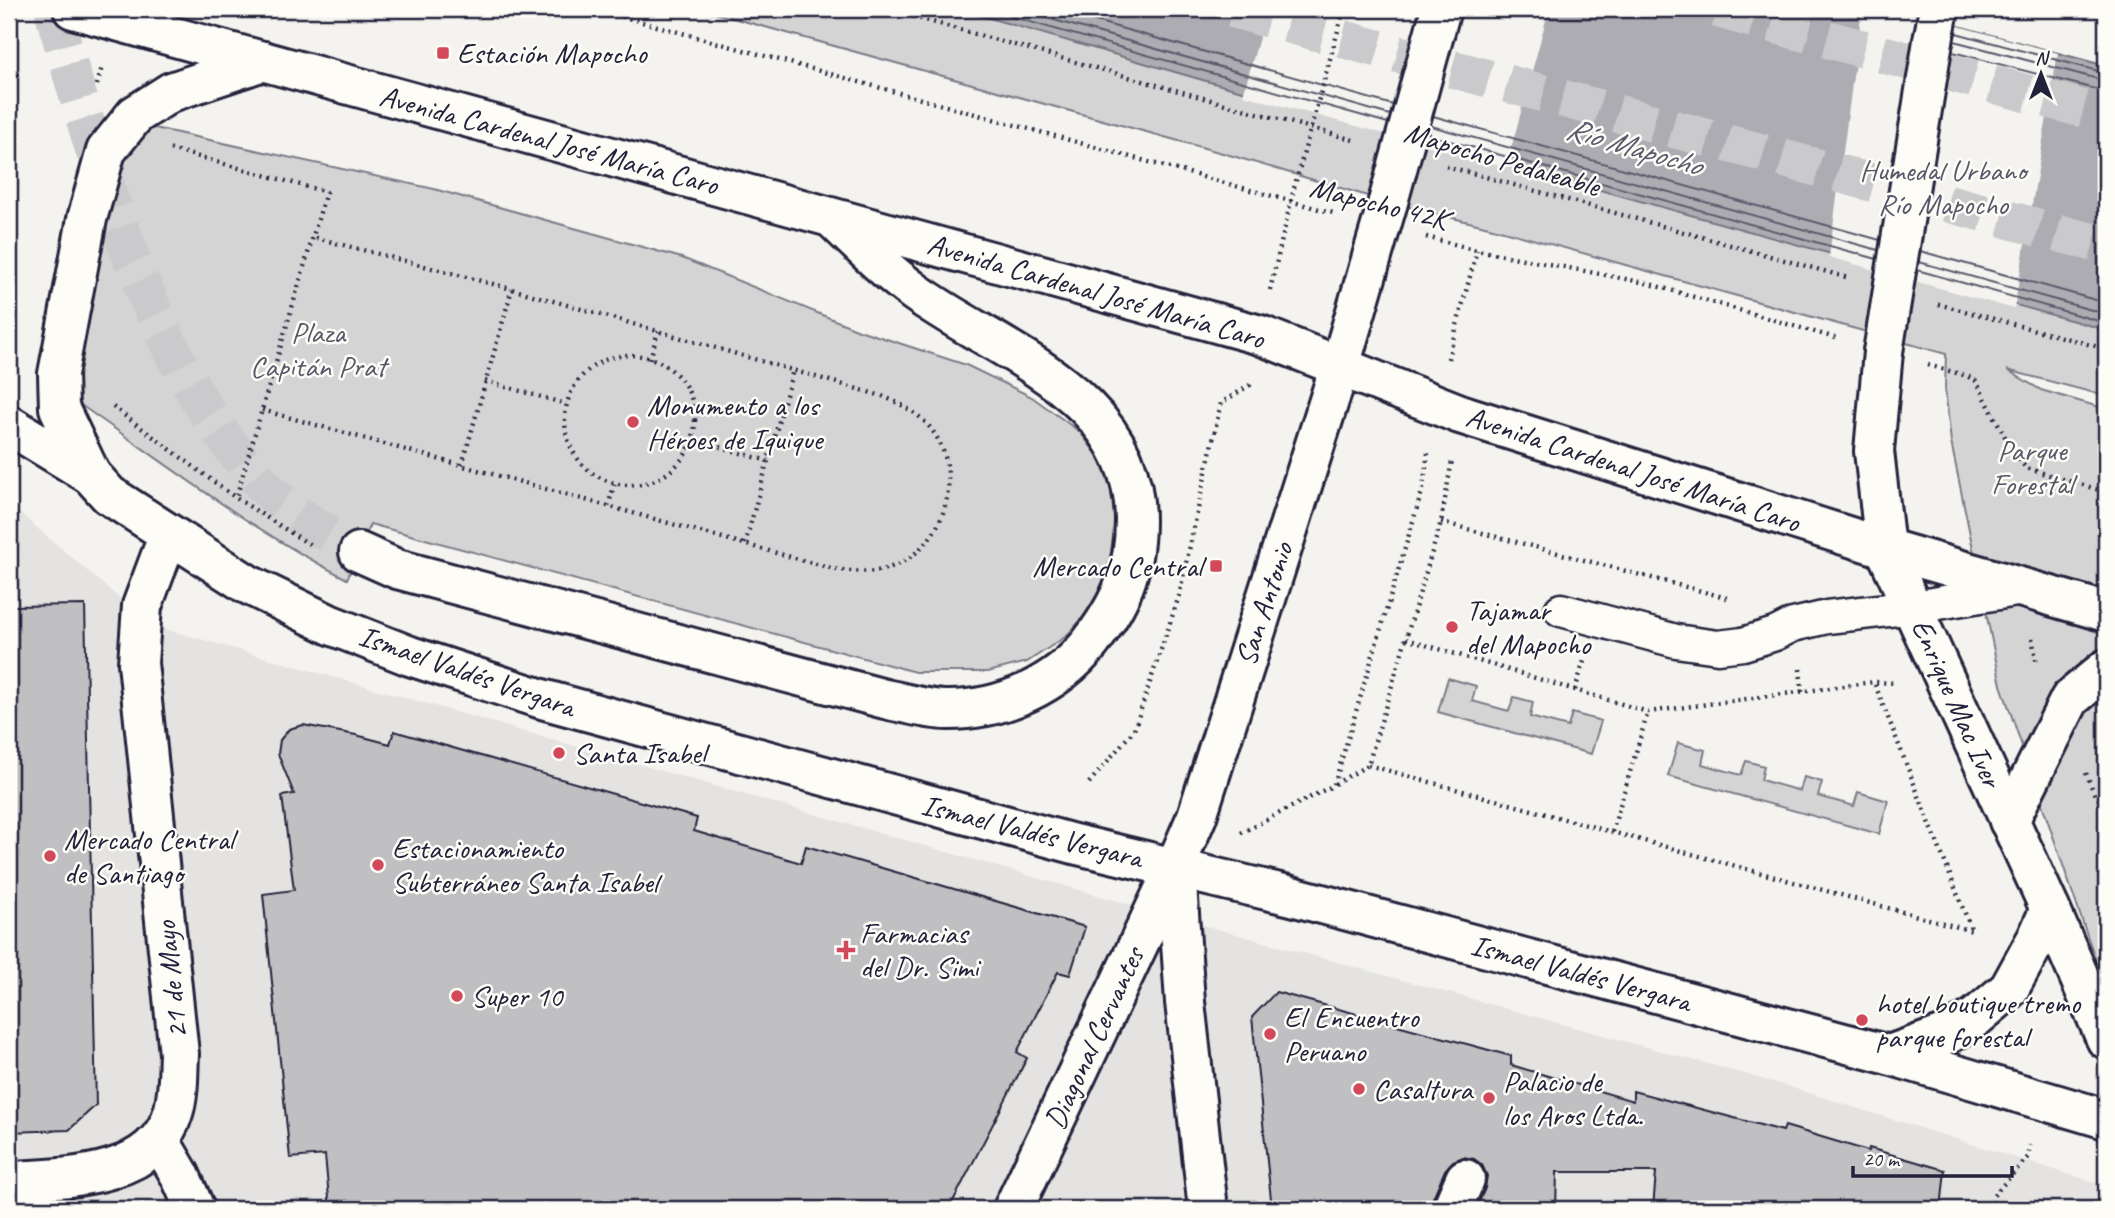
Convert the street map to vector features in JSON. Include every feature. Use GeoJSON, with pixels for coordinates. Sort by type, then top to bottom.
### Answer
{"type":"FeatureCollection","features":[{"type":"Feature","properties":{"kind":"main road","name":"Avenida Cardenal José María Caro"},"geometry":{"type":"LineString","coordinates":[[73,9],[1260,335],[1448,410],[1885,548],[2106,612]]}},
{"type":"Feature","properties":{"kind":"main road","name":"San Antonio"},"geometry":{"type":"LineString","coordinates":[[1208,1209],[1185,1002],[1175,867],[1201,804],[1340,366],[1441,9]]}},
{"type":"Feature","properties":{"kind":"main road","name":"Enrique Mac Iver"},"geometry":{"type":"LineString","coordinates":[[1936,25],[1883,352],[1874,451],[1885,548],[2050,909],[2106,1040]]}},
{"type":"Feature","properties":{"kind":"main road"},"geometry":{"type":"LineString","coordinates":[[91,475],[60,408],[58,374],[87,219],[106,151],[135,115],[172,92],[263,61]]}},
{"type":"Feature","properties":{"kind":"main road"},"geometry":{"type":"LineString","coordinates":[[359,552],[397,569],[885,699],[947,710],[998,704],[1032,692],[1081,654],[1111,614],[1123,592],[1135,530],[1135,500],[1126,467],[1108,434],[1074,395],[1040,369],[915,292],[872,258],[832,218]]}},
{"type":"Feature","properties":{"kind":"main road","name":"Ismael Valdés Vergara"},"geometry":{"type":"LineString","coordinates":[[9,425],[91,475],[109,495],[247,583],[331,625],[410,656],[542,699],[1034,833],[1175,867],[1889,1055],[2106,1119]]}},
{"type":"Feature","properties":{"kind":"main road","name":"21 de Mayo"},"geometry":{"type":"LineString","coordinates":[[160,1140],[173,1115],[179,1054],[138,663],[142,606],[169,534]]}},
{"type":"Feature","properties":{"kind":"main road"},"geometry":{"type":"LineString","coordinates":[[2009,821],[2070,699],[2106,669]]}},
{"type":"Feature","properties":{"kind":"main road","name":"Diagonal Cervantes"},"geometry":{"type":"LineString","coordinates":[[1013,1209],[1175,867]]}},
{"type":"Feature","properties":{"kind":"main road"},"geometry":{"type":"LineString","coordinates":[[1889,1055],[1950,1033],[1976,1017],[2009,989],[2037,939],[2050,909]]}},
{"type":"Feature","properties":{"kind":"main road"},"geometry":{"type":"LineString","coordinates":[[9,1181],[86,1177],[107,1171],[136,1157],[160,1140],[195,1209]]}},
{"type":"Feature","properties":{"kind":"lane"},"geometry":{"type":"LineString","coordinates":[[1562,610],[1676,641],[1718,647],[1743,644],[1791,626],[1827,617],[1914,607],[2025,589]]}},
{"type":"Feature","properties":{"kind":"path","name":"Mapocho 42K"},"geometry":{"type":"LineString","coordinates":[[595,9],[1290,202],[1385,214],[1477,250],[1646,283],[1967,376],[1976,382],[2014,454],[2026,468],[2106,492]]}},
{"type":"Feature","properties":{"kind":"path","name":"Mapocho Pedaleable"},"geometry":{"type":"LineString","coordinates":[[886,9],[1366,143]]}},
{"type":"Feature","properties":{"kind":"path"},"geometry":{"type":"LineString","coordinates":[[1088,783],[1134,730],[1179,596],[1221,402],[1250,385],[1290,202],[1344,9]]}},
{"type":"Feature","properties":{"kind":"path"},"geometry":{"type":"LineString","coordinates":[[97,85],[116,19]]}},
{"type":"Feature","properties":{"kind":"path"},"geometry":{"type":"LineString","coordinates":[[166,147],[326,192],[236,498]]}},
{"type":"Feature","properties":{"kind":"path","name":"Mapocho Pedaleable"},"geometry":{"type":"LineString","coordinates":[[1446,166],[1859,281]]}},
{"type":"Feature","properties":{"kind":"path"},"geometry":{"type":"LineString","coordinates":[[262,410],[834,569],[858,572],[882,569],[905,560],[924,545],[939,525],[947,502],[949,479],[946,456],[936,436],[921,418],[903,404],[512,289],[313,237]]}},
{"type":"Feature","properties":{"kind":"path"},"geometry":{"type":"LineString","coordinates":[[1175,867],[1368,765],[1441,522],[1448,410],[1477,250]]}},
{"type":"Feature","properties":{"kind":"path"},"geometry":{"type":"LineString","coordinates":[[462,465],[512,289]]}},
{"type":"Feature","properties":{"kind":"path"},"geometry":{"type":"LineString","coordinates":[[1926,300],[2106,349]]}},
{"type":"Feature","properties":{"kind":"path"},"geometry":{"type":"LineString","coordinates":[[650,359],[658,331]]}},
{"type":"Feature","properties":{"kind":"path"},"geometry":{"type":"LineString","coordinates":[[636,355],[650,359],[658,361],[677,374],[689,393],[695,415],[693,439],[683,460],[665,475],[642,484],[615,483],[598,477],[582,464],[570,446],[565,425],[566,404],[576,383],[592,367],[613,358],[636,355]]}},
{"type":"Feature","properties":{"kind":"path"},"geometry":{"type":"LineString","coordinates":[[745,544],[793,370]]}},
{"type":"Feature","properties":{"kind":"path"},"geometry":{"type":"LineString","coordinates":[[485,382],[566,404]]}},
{"type":"Feature","properties":{"kind":"path"},"geometry":{"type":"LineString","coordinates":[[113,406],[236,498],[314,547]]}},
{"type":"Feature","properties":{"kind":"path"},"geometry":{"type":"LineString","coordinates":[[1334,785],[1448,410]]}},
{"type":"Feature","properties":{"kind":"path"},"geometry":{"type":"LineString","coordinates":[[693,439],[768,461]]}},
{"type":"Feature","properties":{"kind":"path"},"geometry":{"type":"LineString","coordinates":[[608,506],[615,483]]}},
{"type":"Feature","properties":{"kind":"path"},"geometry":{"type":"LineString","coordinates":[[1441,522],[1785,613],[1797,638],[1802,692]]}},
{"type":"Feature","properties":{"kind":"path"},"geometry":{"type":"LineString","coordinates":[[1368,765],[1972,931],[1874,682]]}},
{"type":"Feature","properties":{"kind":"path"},"geometry":{"type":"LineString","coordinates":[[1612,832],[1648,712]]}},
{"type":"Feature","properties":{"kind":"path"},"geometry":{"type":"LineString","coordinates":[[1992,1209],[1993,1196],[2028,1157],[2034,1098]]}},
{"type":"Feature","properties":{"kind":"shaded area"},"geometry":{"type":"Polygon","coordinates":[[[9,504],[151,625],[1195,923],[1777,1083],[2106,1186],[2106,1209],[9,1209],[9,504]]]}},
{"type":"Feature","properties":{"kind":"green space","name":"Humedal Urbano Río Mapocho"},"geometry":{"type":"Polygon","coordinates":[[[700,9],[1895,9],[2106,66],[2106,396],[2007,370],[2041,390],[2106,409],[2106,990],[2001,685],[1951,442],[1945,388],[1946,354],[1489,227],[1388,202],[1226,154],[700,9]]]}},
{"type":"Feature","properties":{"kind":"green space","name":"Plaza Capitán Prat"},"geometry":{"type":"Polygon","coordinates":[[[118,120],[434,189],[682,258],[859,330],[966,365],[1032,397],[1080,432],[1100,459],[1110,487],[1115,523],[1109,565],[1096,598],[1085,616],[1065,637],[1027,662],[988,672],[915,672],[370,524],[347,579],[274,538],[66,395],[118,120]]]}},
{"type":"Feature","properties":{"kind":"green space"},"geometry":{"type":"Polygon","coordinates":[[[1448,678],[1476,686],[1472,701],[1509,711],[1514,697],[1533,702],[1530,717],[1568,727],[1572,713],[1601,721],[1591,754],[1438,712],[1448,678]]]}},
{"type":"Feature","properties":{"kind":"green space"},"geometry":{"type":"Polygon","coordinates":[[[1678,743],[1705,750],[1702,764],[1741,775],[1746,761],[1764,766],[1761,780],[1800,791],[1804,777],[1822,782],[1818,796],[1854,806],[1858,792],[1888,801],[1879,834],[1668,776],[1678,743]]]}},
{"type":"Feature","properties":{"kind":"water","name":"Humedal Urbano Río Mapocho"},"geometry":{"type":"Polygon","coordinates":[[[958,9],[1895,9],[2106,66],[2106,330],[1206,81],[958,9]]]}},
{"type":"Feature","properties":{"kind":"pier"},"geometry":{"type":"Polygon","coordinates":[[[1267,9],[1549,9],[1506,167],[1243,95],[1267,9]]]}},
{"type":"Feature","properties":{"kind":"pier"},"geometry":{"type":"Polygon","coordinates":[[[1862,9],[1895,9],[2058,53],[2014,309],[1829,257],[1862,9]]]}},
{"type":"Feature","properties":{"kind":"building","name":"Mercado Central de Santiago"},"geometry":{"type":"Polygon","coordinates":[[[85,605],[96,1105],[69,1130],[9,1132],[9,606],[85,605]]]}},
{"type":"Feature","properties":{"kind":"building"},"geometry":{"type":"Polygon","coordinates":[[[303,725],[390,744],[394,731],[697,818],[694,831],[801,863],[806,846],[1085,927],[1070,975],[1058,972],[1017,1052],[1027,1058],[949,1209],[330,1209],[325,1155],[290,1158],[263,894],[294,890],[282,796],[294,794],[278,754],[280,740],[289,729],[303,725]]]}},
{"type":"Feature","properties":{"kind":"building"},"geometry":{"type":"Polygon","coordinates":[[[1276,992],[1511,1056],[1511,1065],[1633,1101],[1633,1091],[1783,1131],[1785,1126],[1945,1170],[1941,1209],[1653,1209],[1656,1172],[1557,1172],[1556,1209],[1476,1209],[1487,1176],[1482,1165],[1474,1159],[1463,1157],[1453,1161],[1445,1170],[1431,1209],[1272,1209],[1252,1017],[1276,992]]]}},
{"type":"Feature","properties":{"kind":"tunnel"},"geometry":{"type":"LineString","coordinates":[[53,9],[89,133],[133,263],[160,326],[191,385],[226,440],[267,489],[299,515],[359,552]]}},
{"type":"Feature","properties":{"kind":"tunnel"},"geometry":{"type":"LineString","coordinates":[[1232,9],[2106,246]]}},
{"type":"Feature","properties":{"kind":"tunnel"},"geometry":{"type":"LineString","coordinates":[[1717,9],[2106,115]]}},
{"type":"Feature","properties":{"kind":"place","name":"Estación Mapocho"},"geometry":{"type":"Point","coordinates":[443,53]}},
{"type":"Feature","properties":{"kind":"place","name":"Monumento a los Héroes de Iquique"},"geometry":{"type":"Point","coordinates":[633,422]}},
{"type":"Feature","properties":{"kind":"place","name":"Mercado Central"},"geometry":{"type":"Point","coordinates":[1216,566]}},
{"type":"Feature","properties":{"kind":"place","name":"Tajamar del Mapocho"},"geometry":{"type":"Point","coordinates":[1452,627]}},
{"type":"Feature","properties":{"kind":"place","name":"Santa Isabel"},"geometry":{"type":"Point","coordinates":[559,753]}},
{"type":"Feature","properties":{"kind":"place","name":"Mercado Central de Santiago"},"geometry":{"type":"Point","coordinates":[50,856]}},
{"type":"Feature","properties":{"kind":"place","name":"Estacionamiento Subterráneo Santa Isabel"},"geometry":{"type":"Point","coordinates":[378,865]}},
{"type":"Feature","properties":{"kind":"place","name":"Farmacias del Dr. Simi"},"geometry":{"type":"Point","coordinates":[846,950]}},
{"type":"Feature","properties":{"kind":"place","name":"Super 10"},"geometry":{"type":"Point","coordinates":[457,996]}},
{"type":"Feature","properties":{"kind":"place","name":"hotel boutique tremo parque forestal"},"geometry":{"type":"Point","coordinates":[1862,1020]}},
{"type":"Feature","properties":{"kind":"place","name":"El Encuentro Peruano"},"geometry":{"type":"Point","coordinates":[1270,1034]}},
{"type":"Feature","properties":{"kind":"place","name":"Casaltura"},"geometry":{"type":"Point","coordinates":[1359,1089]}},
{"type":"Feature","properties":{"kind":"place","name":"Palacio de los Aros Ltda."},"geometry":{"type":"Point","coordinates":[1489,1098]}},
{"type":"Feature","properties":{"kind":"water label","name":"Río Mapocho"},"geometry":{"type":"Point","coordinates":[1634,146]}},
{"type":"Feature","properties":{"kind":"park label","name":"Parque Forestal"},"geometry":{"type":"Point","coordinates":[2032,468]}}]}
